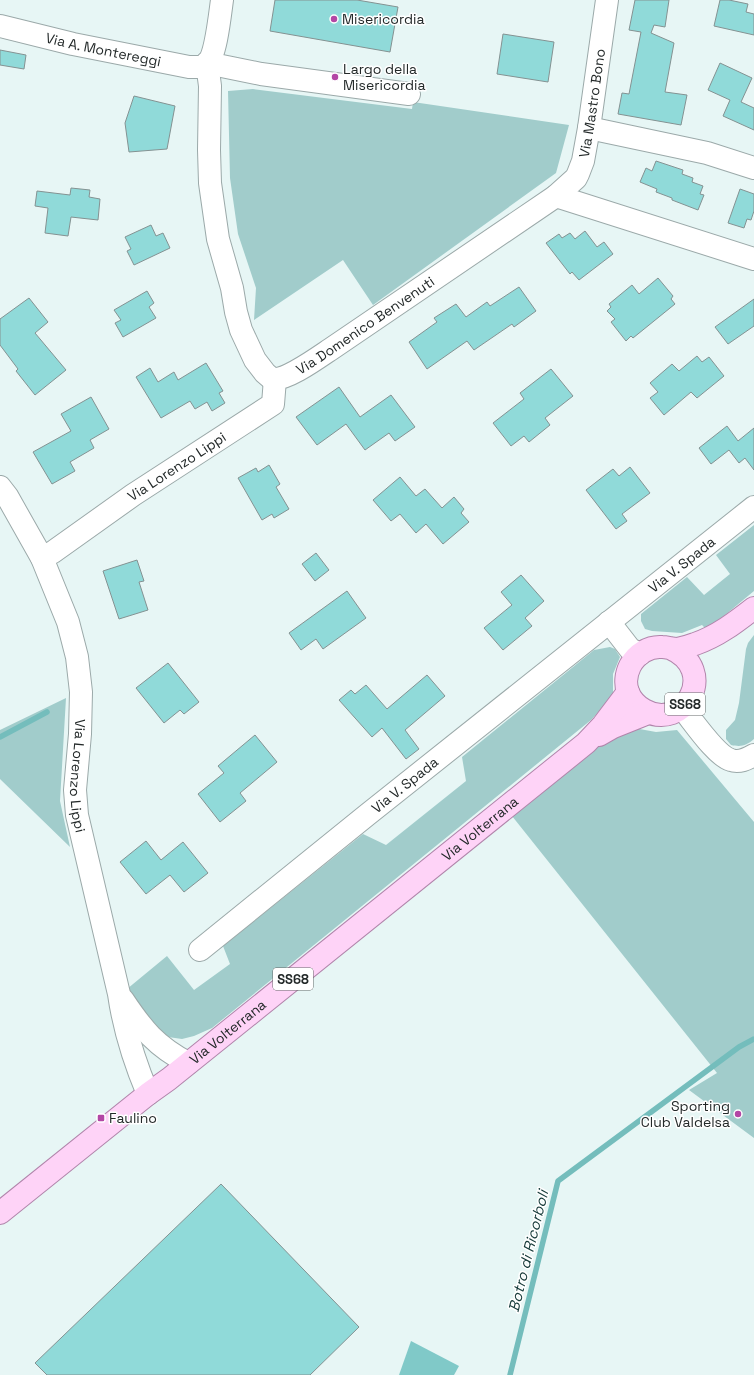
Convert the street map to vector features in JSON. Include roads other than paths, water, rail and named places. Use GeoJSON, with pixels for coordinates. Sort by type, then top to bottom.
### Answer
{"type":"FeatureCollection","features":[{"type":"Feature","properties":{"kind":"main road"},"geometry":{"type":"LineString","coordinates":[[670,648],[684,656],[693,670],[728,629],[754,608]]}},
{"type":"Feature","properties":{"kind":"main road"},"geometry":{"type":"LineString","coordinates":[[628,692],[626,682],[628,671],[632,662],[640,654],[654,647],[678,648],[694,645],[728,629]]}},
{"type":"Feature","properties":{"kind":"main road","name":"SS68"},"geometry":{"type":"LineString","coordinates":[[682,708],[689,700],[694,690],[695,680],[693,670]]}},
{"type":"Feature","properties":{"kind":"main road","name":"SS68"},"geometry":{"type":"LineString","coordinates":[[628,692],[633,701],[648,713]]}},
{"type":"Feature","properties":{"kind":"main road","name":"Via Volterrana"},"geometry":{"type":"LineString","coordinates":[[0,1213],[586,743],[603,725],[628,692]]}},
{"type":"Feature","properties":{"kind":"main road","name":"Via Volterrana"},"geometry":{"type":"LineString","coordinates":[[586,743],[613,727],[648,713],[666,715],[682,708]]}},
{"type":"Feature","properties":{"kind":"street"},"geometry":{"type":"LineString","coordinates":[[222,0],[214,49],[211,58],[207,63],[210,86],[210,183],[218,240],[232,288],[239,324],[246,343],[265,373],[275,379]]}},
{"type":"Feature","properties":{"kind":"street","name":"Via Mastro Bono"},"geometry":{"type":"LineString","coordinates":[[556,196],[571,183],[578,174],[582,161],[590,128],[608,0]]}},
{"type":"Feature","properties":{"kind":"street","name":"Via A. Montereggi"},"geometry":{"type":"LineString","coordinates":[[0,26],[73,44],[181,65],[198,67],[207,63]]}},
{"type":"Feature","properties":{"kind":"street"},"geometry":{"type":"LineString","coordinates":[[207,63],[254,73],[409,94]]}},
{"type":"Feature","properties":{"kind":"street"},"geometry":{"type":"LineString","coordinates":[[590,128],[707,153],[754,168]]}},
{"type":"Feature","properties":{"kind":"street"},"geometry":{"type":"LineString","coordinates":[[556,196],[754,259]]}},
{"type":"Feature","properties":{"kind":"street","name":"Via Domenico Benvenuti"},"geometry":{"type":"LineString","coordinates":[[275,379],[281,378],[298,370],[331,349],[556,196]]}},
{"type":"Feature","properties":{"kind":"street","name":"Via Lorenzo Lippi"},"geometry":{"type":"LineString","coordinates":[[42,558],[53,552],[133,495],[272,404],[275,379]]}},
{"type":"Feature","properties":{"kind":"street","name":"Via Lorenzo Lippi"},"geometry":{"type":"LineString","coordinates":[[0,487],[7,496],[42,558],[68,622],[77,657],[81,692],[80,734],[75,790],[77,815],[119,994],[123,1020],[148,1094]]}},
{"type":"Feature","properties":{"kind":"street","name":"Via V. Spada"},"geometry":{"type":"LineString","coordinates":[[200,950],[373,810],[754,507]]}},
{"type":"Feature","properties":{"kind":"street"},"geometry":{"type":"LineString","coordinates":[[609,622],[630,649],[640,654]]}},
{"type":"Feature","properties":{"kind":"street"},"geometry":{"type":"LineString","coordinates":[[682,708],[724,757],[732,761],[739,761],[754,755]]}},
{"type":"Feature","properties":{"kind":"street","name":"Via Lorenzo Lippi"},"geometry":{"type":"LineString","coordinates":[[119,994],[134,1017],[150,1037],[160,1046],[188,1063]]}},
{"type":"Feature","properties":{"kind":"waterway"},"geometry":{"type":"LineString","coordinates":[[0,737],[47,712]]}},
{"type":"Feature","properties":{"kind":"waterway","name":"Botro di Ricorboli"},"geometry":{"type":"LineString","coordinates":[[510,1375],[558,1181],[739,1047],[754,1039]]}},
{"type":"Feature","properties":{"kind":"place","name":"Misericordia"},"geometry":{"type":"Point","coordinates":[334,19]}},
{"type":"Feature","properties":{"kind":"place","name":"Largo della Misericordia"},"geometry":{"type":"Point","coordinates":[335,77]}},
{"type":"Feature","properties":{"kind":"place","name":"Sporting Club Valdelsa"},"geometry":{"type":"Point","coordinates":[738,1114]}},
{"type":"Feature","properties":{"kind":"place","name":"Faulino"},"geometry":{"type":"Point","coordinates":[101,1118]}}]}
